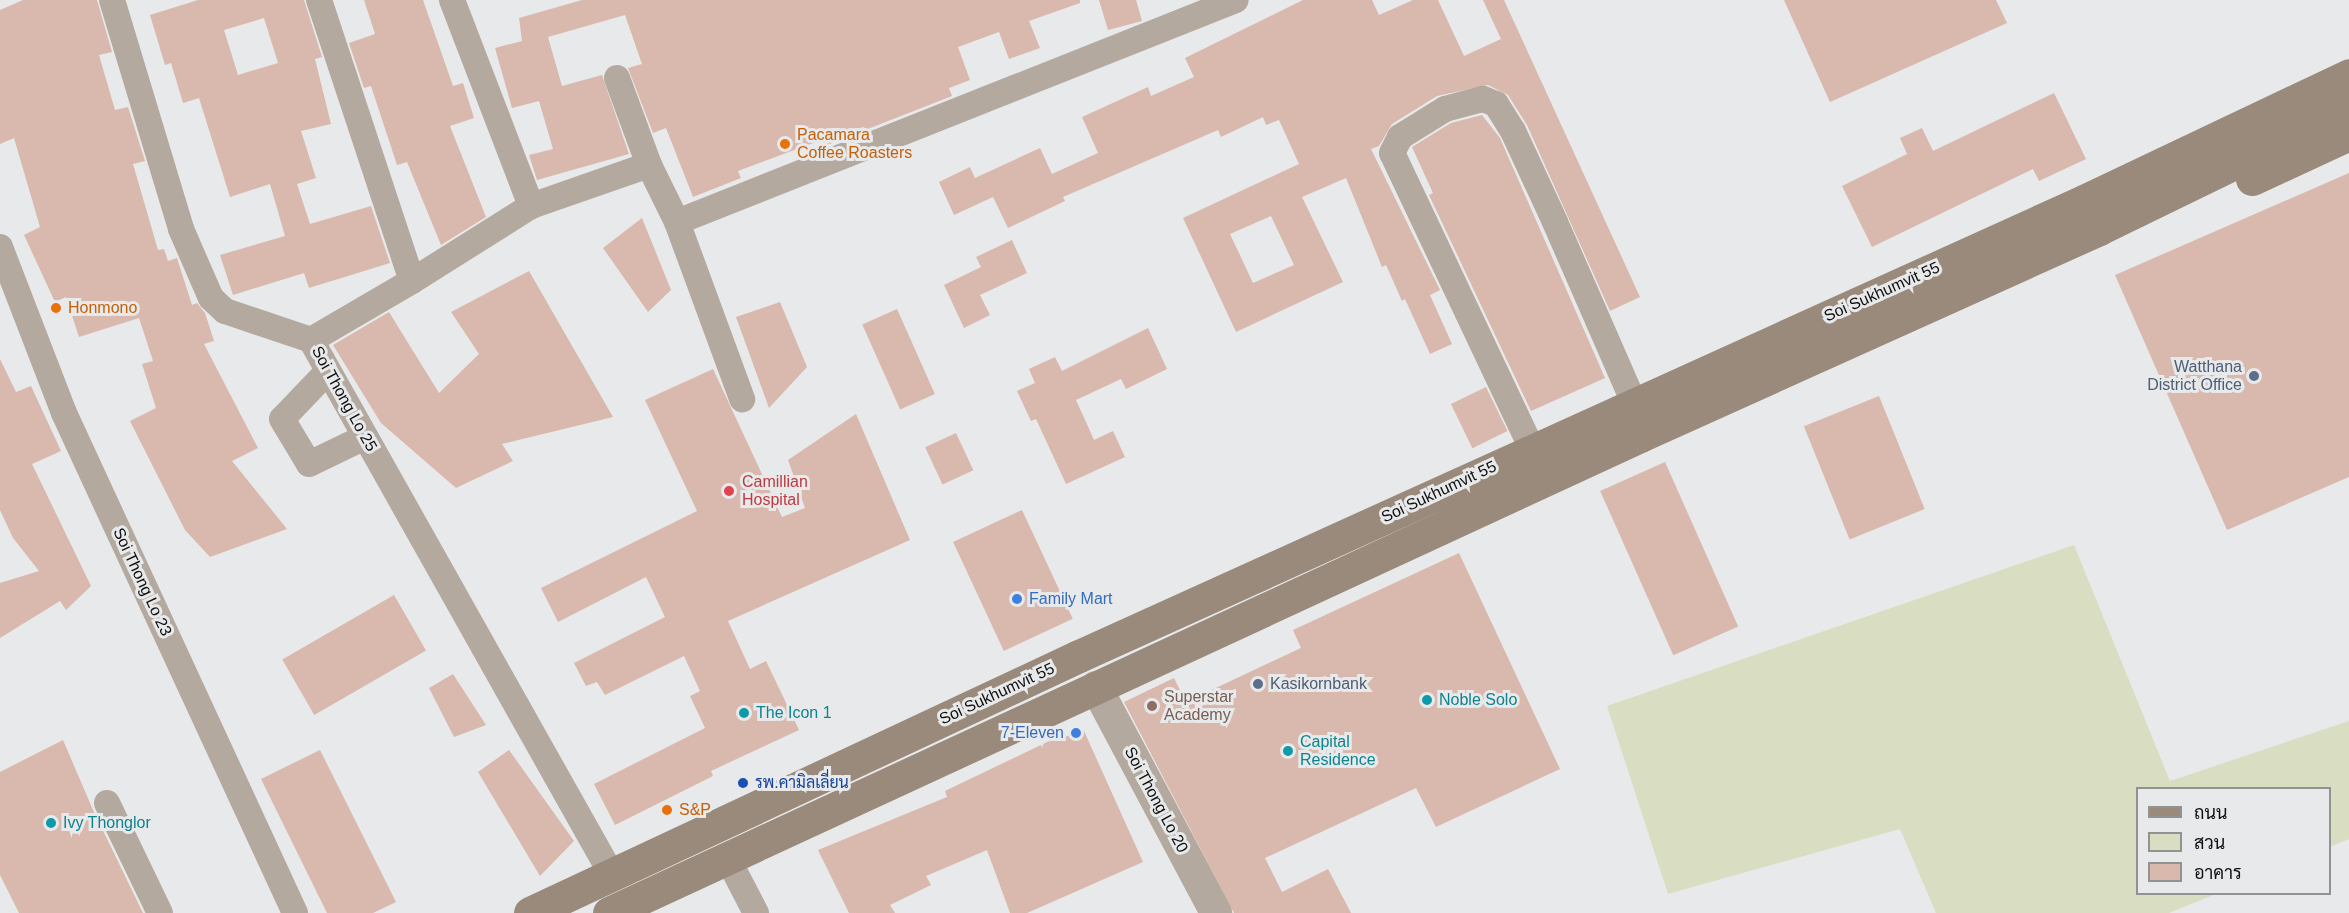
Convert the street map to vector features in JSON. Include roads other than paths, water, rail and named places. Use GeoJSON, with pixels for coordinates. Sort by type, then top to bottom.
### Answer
{"type":"FeatureCollection","features":[{"type":"Feature","properties":{"kind":"main road"},"geometry":{"type":"LineString","coordinates":[[2084,201],[2127,159],[2349,55]]}},
{"type":"Feature","properties":{"kind":"main road","name":"Soi Sukhumvit 55"},"geometry":{"type":"LineString","coordinates":[[530,913],[926,727],[1532,449],[2084,201],[2349,75]]}},
{"type":"Feature","properties":{"kind":"main road","name":"Soi Sukhumvit 55"},"geometry":{"type":"LineString","coordinates":[[618,909],[910,772],[2098,229],[2349,107]]}},
{"type":"Feature","properties":{"kind":"main road"},"geometry":{"type":"LineString","coordinates":[[2098,229],[2154,223],[2349,134]]}},
{"type":"Feature","properties":{"kind":"main road"},"geometry":{"type":"LineString","coordinates":[[926,727],[941,758]]}},
{"type":"Feature","properties":{"kind":"main road"},"geometry":{"type":"LineString","coordinates":[[897,741],[910,772]]}},
{"type":"Feature","properties":{"kind":"main road"},"geometry":{"type":"LineString","coordinates":[[612,875],[618,909]]}},
{"type":"Feature","properties":{"kind":"street"},"geometry":{"type":"LineString","coordinates":[[112,0],[181,229],[210,298],[225,311],[311,340]]}},
{"type":"Feature","properties":{"kind":"street"},"geometry":{"type":"LineString","coordinates":[[319,0],[412,281]]}},
{"type":"Feature","properties":{"kind":"street"},"geometry":{"type":"LineString","coordinates":[[677,222],[1236,0]]}},
{"type":"Feature","properties":{"kind":"street"},"geometry":{"type":"LineString","coordinates":[[456,1],[531,206]]}},
{"type":"Feature","properties":{"kind":"street"},"geometry":{"type":"LineString","coordinates":[[617,78],[649,165],[677,222],[742,399]]}},
{"type":"Feature","properties":{"kind":"street"},"geometry":{"type":"LineString","coordinates":[[1532,449],[1392,153],[1400,137],[1445,109],[1483,99],[1496,104],[1541,192],[1634,403]]}},
{"type":"Feature","properties":{"kind":"street","name":"Soi Thong Lo 25"},"geometry":{"type":"LineString","coordinates":[[612,875],[311,340],[412,281],[531,206],[649,165]]}},
{"type":"Feature","properties":{"kind":"street","name":"Soi Thong Lo 23"},"geometry":{"type":"LineString","coordinates":[[0,247],[64,413],[295,913]]}},
{"type":"Feature","properties":{"kind":"street"},"geometry":{"type":"LineString","coordinates":[[328,370],[282,419],[309,464],[365,437]]}},
{"type":"Feature","properties":{"kind":"street","name":"Soi Thong Lo 20"},"geometry":{"type":"LineString","coordinates":[[1096,687],[1216,913]]}},
{"type":"Feature","properties":{"kind":"street"},"geometry":{"type":"LineString","coordinates":[[107,803],[160,913]]}},
{"type":"Feature","properties":{"kind":"street"},"geometry":{"type":"LineString","coordinates":[[728,859],[756,913]]}},
{"type":"Feature","properties":{"kind":"place","name":"Pacamara Coffee Roasters"},"geometry":{"type":"Point","coordinates":[785,144]}},
{"type":"Feature","properties":{"kind":"place","name":"Honmono"},"geometry":{"type":"Point","coordinates":[56,308]}},
{"type":"Feature","properties":{"kind":"place","name":"Watthana District Office"},"geometry":{"type":"Point","coordinates":[2254,376]}},
{"type":"Feature","properties":{"kind":"place","name":"Camillian Hospital"},"geometry":{"type":"Point","coordinates":[729,491]}},
{"type":"Feature","properties":{"kind":"place","name":"Family Mart"},"geometry":{"type":"Point","coordinates":[1017,599]}},
{"type":"Feature","properties":{"kind":"place","name":"Kasikornbank"},"geometry":{"type":"Point","coordinates":[1258,684]}},
{"type":"Feature","properties":{"kind":"place","name":"Noble Solo"},"geometry":{"type":"Point","coordinates":[1427,700]}},
{"type":"Feature","properties":{"kind":"place","name":"Superstar Academy"},"geometry":{"type":"Point","coordinates":[1152,706]}},
{"type":"Feature","properties":{"kind":"place","name":"The Icon 1"},"geometry":{"type":"Point","coordinates":[744,713]}},
{"type":"Feature","properties":{"kind":"place","name":"7-Eleven"},"geometry":{"type":"Point","coordinates":[1076,733]}},
{"type":"Feature","properties":{"kind":"place","name":"Capital Residence"},"geometry":{"type":"Point","coordinates":[1288,751]}},
{"type":"Feature","properties":{"kind":"place","name":"รพ.คามิลเลี่ยน"},"geometry":{"type":"Point","coordinates":[743,783]}},
{"type":"Feature","properties":{"kind":"place","name":"S&P"},"geometry":{"type":"Point","coordinates":[667,810]}},
{"type":"Feature","properties":{"kind":"place","name":"Ivy Thonglor"},"geometry":{"type":"Point","coordinates":[51,823]}}]}
